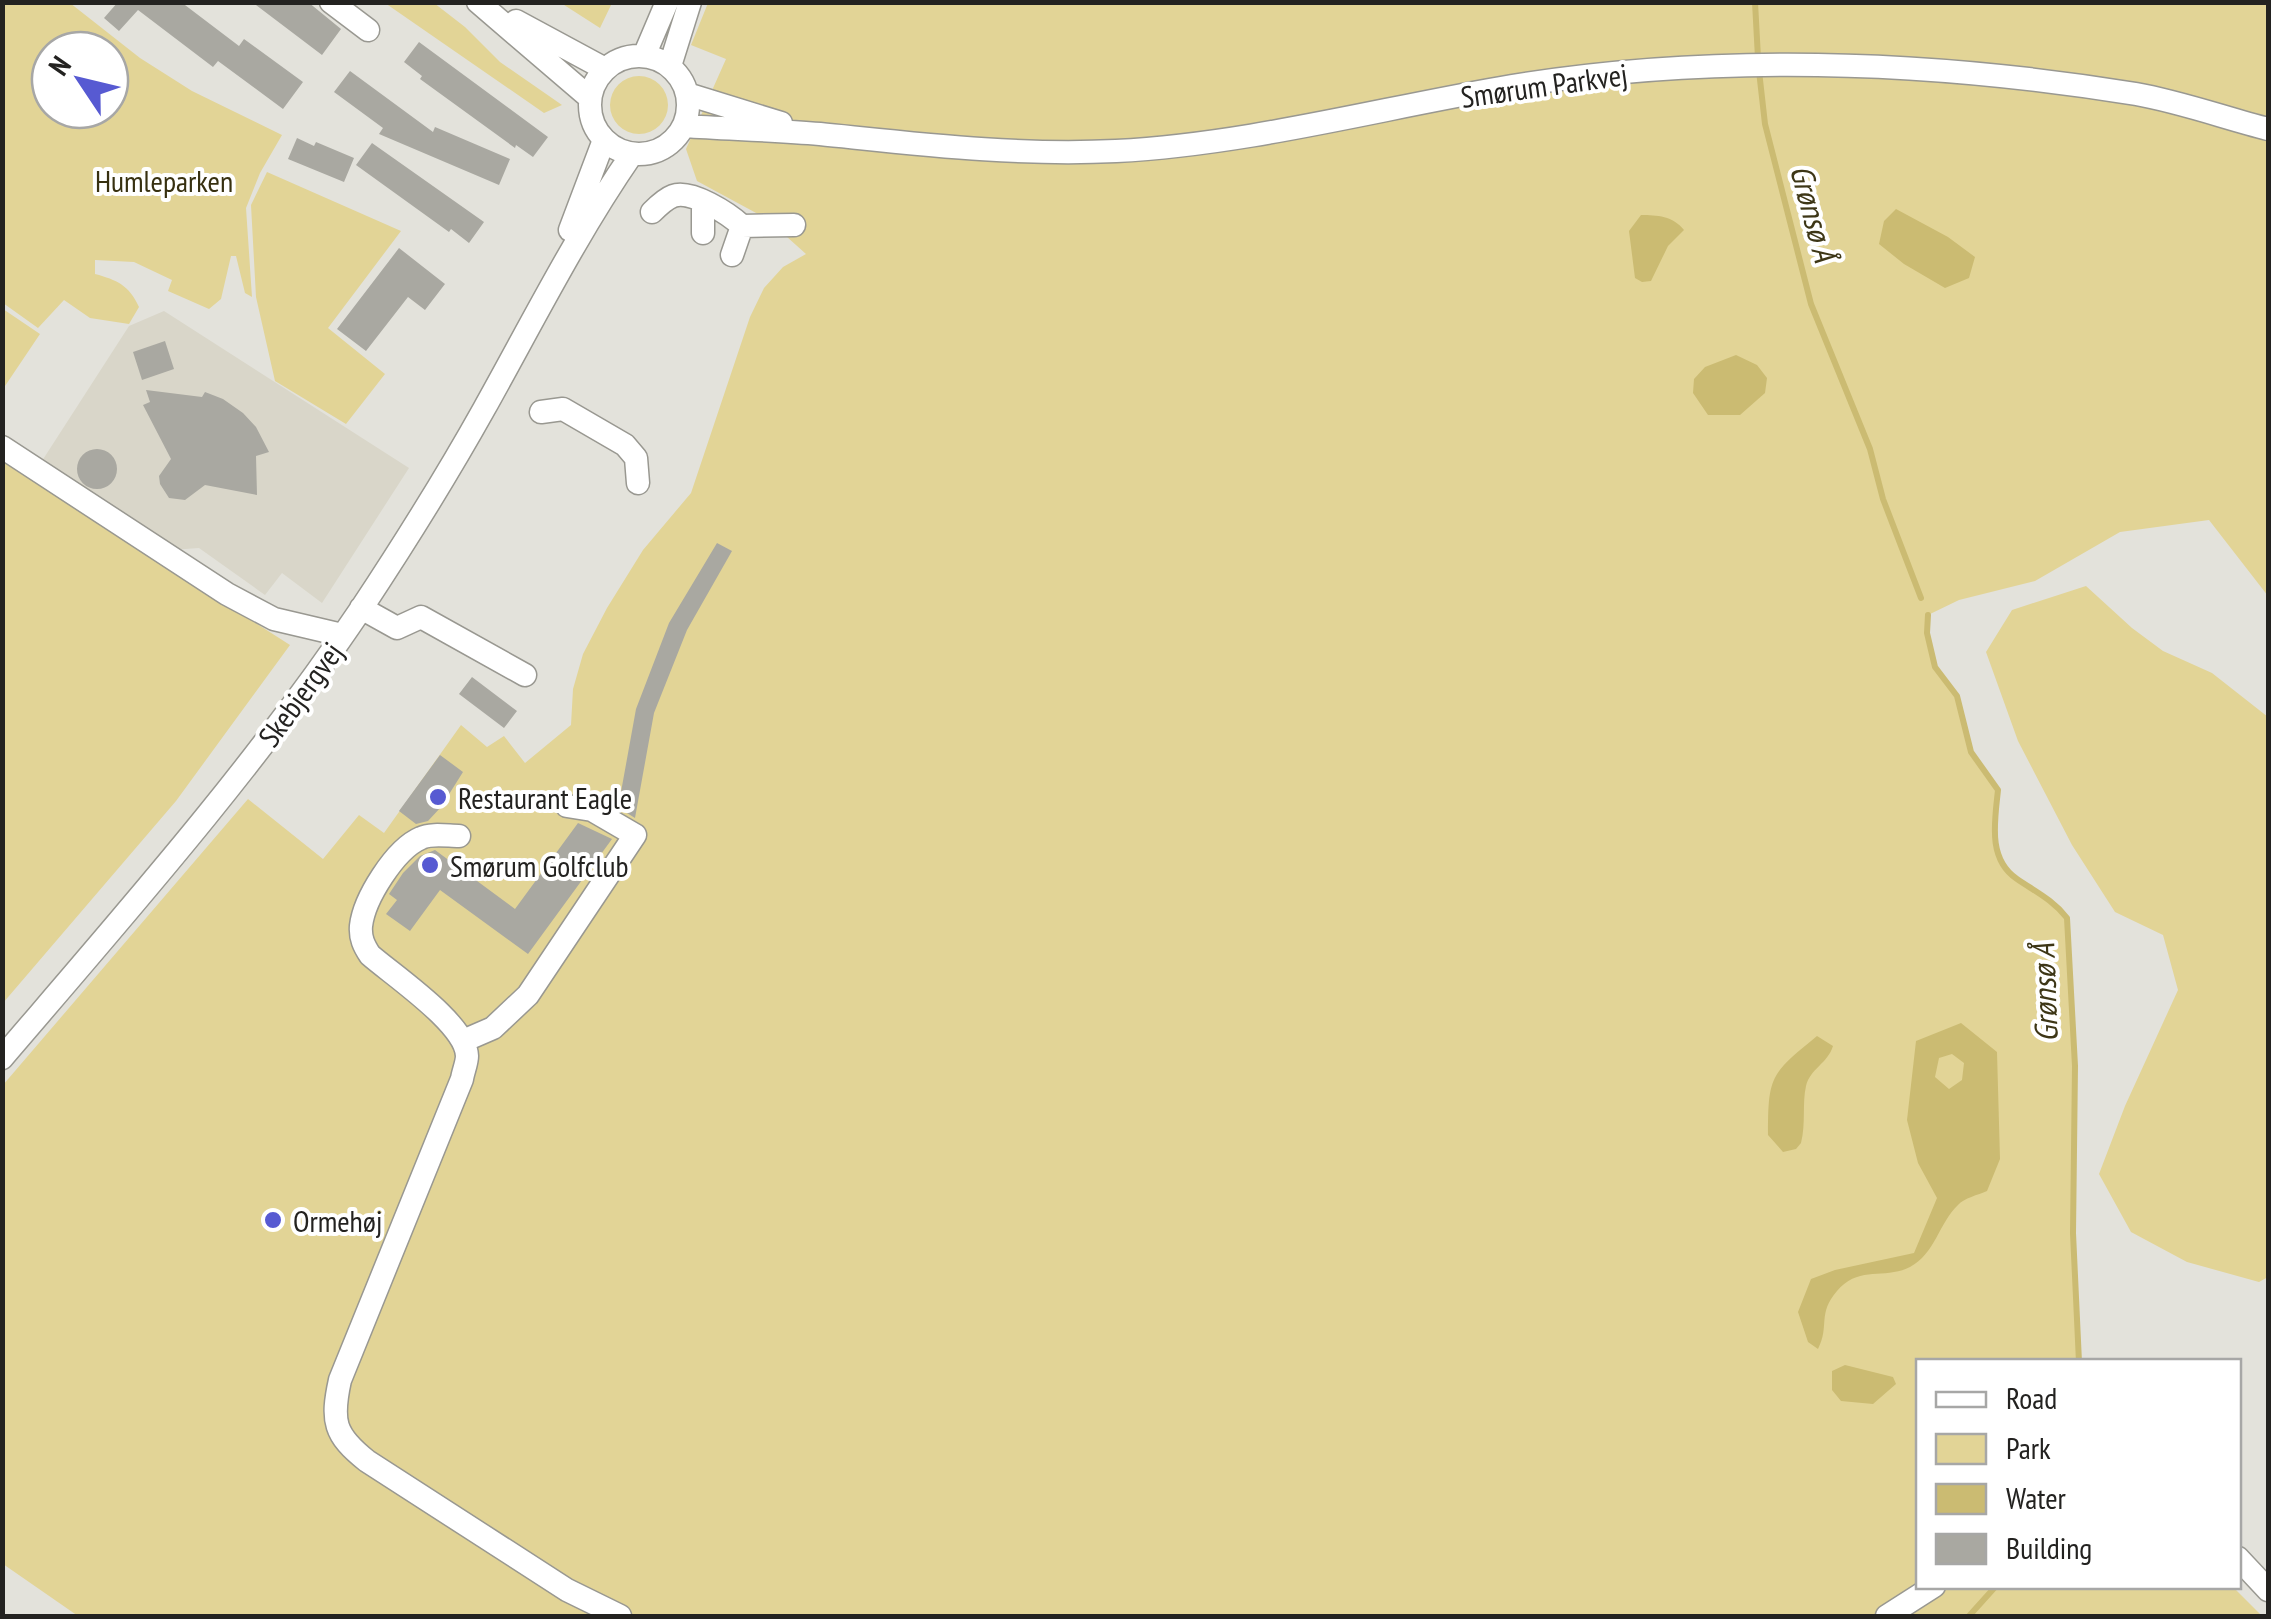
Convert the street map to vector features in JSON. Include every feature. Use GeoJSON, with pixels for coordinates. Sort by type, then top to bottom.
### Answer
{"type":"FeatureCollection","features":[{"type":"Feature","properties":{"kind":"street"},"geometry":{"type":"LineString","coordinates":[[331,2],[368,30]]}},
{"type":"Feature","properties":{"kind":"street"},"geometry":{"type":"LineString","coordinates":[[480,2],[605,69]]}},
{"type":"Feature","properties":{"kind":"street"},"geometry":{"type":"LineString","coordinates":[[480,2],[590,98]]}},
{"type":"Feature","properties":{"kind":"street"},"geometry":{"type":"LineString","coordinates":[[644,56],[667,2]]}},
{"type":"Feature","properties":{"kind":"street"},"geometry":{"type":"LineString","coordinates":[[670,66],[690,2]]}},
{"type":"Feature","properties":{"kind":"street"},"geometry":{"type":"LineString","coordinates":[[644,56],[670,66],[681,78],[688,110],[675,139],[662,148],[632,154],[604,140],[590,113],[590,98],[605,69],[623,58],[644,56]]}},
{"type":"Feature","properties":{"kind":"street","name":"Smørum Parkvej"},"geometry":{"type":"LineString","coordinates":[[684,126],[818,134],[996,152],[1118,151],[1253,136],[1514,86],[1650,70],[1782,64],[1971,72],[2140,95],[2268,129]]}},
{"type":"Feature","properties":{"kind":"street","name":"Smørum Parkvej"},"geometry":{"type":"LineString","coordinates":[[687,94],[818,134]]}},
{"type":"Feature","properties":{"kind":"street","name":"Skebjergvej"},"geometry":{"type":"LineString","coordinates":[[546,294],[604,140]]}},
{"type":"Feature","properties":{"kind":"street","name":"Skebjergvej"},"geometry":{"type":"LineString","coordinates":[[2,1058],[237,779],[361,608],[452,465],[546,294],[632,154]]}},
{"type":"Feature","properties":{"kind":"street"},"geometry":{"type":"LineString","coordinates":[[658,212],[670,196],[681,194],[727,213],[742,226],[794,225]]}},
{"type":"Feature","properties":{"kind":"street"},"geometry":{"type":"LineString","coordinates":[[703,202],[703,233]]}},
{"type":"Feature","properties":{"kind":"street"},"geometry":{"type":"LineString","coordinates":[[732,255],[742,226]]}},
{"type":"Feature","properties":{"kind":"street"},"geometry":{"type":"LineString","coordinates":[[541,412],[563,409],[625,445],[636,458],[638,483]]}},
{"type":"Feature","properties":{"kind":"street"},"geometry":{"type":"LineString","coordinates":[[2,446],[227,594],[274,619],[342,635]]}},
{"type":"Feature","properties":{"kind":"street"},"geometry":{"type":"LineString","coordinates":[[361,608],[396,628],[420,617],[525,676]]}},
{"type":"Feature","properties":{"kind":"street"},"geometry":{"type":"LineString","coordinates":[[463,1042],[493,1028],[528,995],[635,835],[592,810],[568,806]]}},
{"type":"Feature","properties":{"kind":"street"},"geometry":{"type":"LineString","coordinates":[[459,836],[424,836],[404,848],[377,883],[361,924],[362,942],[370,956],[452,1026],[463,1042],[467,1058],[462,1079],[346,1364],[334,1419],[346,1444],[367,1461],[566,1590],[620,1616]]}},
{"type":"Feature","properties":{"kind":"street"},"geometry":{"type":"LineString","coordinates":[[2241,1561],[2268,1590]]}},
{"type":"Feature","properties":{"kind":"street"},"geometry":{"type":"LineString","coordinates":[[1887,1616],[1929,1589]]}},
{"type":"Feature","properties":{"kind":"shaded area"},"geometry":{"type":"Polygon","coordinates":[[[164,311],[409,468],[322,603],[282,573],[265,595],[199,548],[171,550],[40,464],[129,326],[164,311]]]}},
{"type":"Feature","properties":{"kind":"green space","name":"Humleparken"},"geometry":{"type":"Polygon","coordinates":[[[3,2],[70,3],[104,30],[30,30],[30,130],[130,130],[130,50],[192,91],[282,135],[246,208],[252,297],[245,293],[236,256],[231,256],[221,299],[209,309],[168,291],[172,280],[134,262],[95,260],[95,274],[122,284],[139,307],[129,324],[90,318],[64,300],[38,328],[3,303],[3,2]]]}},
{"type":"Feature","properties":{"kind":"green space"},"geometry":{"type":"Polygon","coordinates":[[[385,3],[434,3],[500,62],[562,105],[544,113],[385,3]]]}},
{"type":"Feature","properties":{"kind":"green space"},"geometry":{"type":"Polygon","coordinates":[[[561,3],[612,3],[600,28],[561,3]]]}},
{"type":"Feature","properties":{"kind":"green space"},"geometry":{"type":"Polygon","coordinates":[[[708,3],[2268,3],[2268,596],[2209,520],[2120,532],[2035,581],[1959,600],[1928,615],[1927,633],[1935,667],[1957,696],[1971,752],[1998,790],[1995,838],[2001,861],[2007,871],[2067,918],[2075,1066],[2073,1233],[2079,1359],[1916,1359],[1916,1589],[2235,1589],[2262,1616],[78,1616],[3,1564],[3,1085],[248,799],[323,859],[359,815],[384,833],[461,725],[487,747],[504,736],[525,763],[571,725],[573,689],[583,654],[643,550],[691,493],[750,317],[764,288],[783,267],[806,254],[767,219],[697,181],[686,149],[726,59],[691,45],[708,3]]]}},
{"type":"Feature","properties":{"kind":"green space"},"geometry":{"type":"Polygon","coordinates":[[[639,76],[660,84],[668,105],[660,126],[639,134],[618,126],[610,105],[618,84],[639,76]]]}},
{"type":"Feature","properties":{"kind":"green space"},"geometry":{"type":"Polygon","coordinates":[[[267,172],[401,231],[328,328],[385,374],[346,424],[275,381],[256,297],[251,205],[267,172]]]}},
{"type":"Feature","properties":{"kind":"green space"},"geometry":{"type":"Polygon","coordinates":[[[3,309],[40,334],[3,389],[3,309]]]}},
{"type":"Feature","properties":{"kind":"green space"},"geometry":{"type":"Polygon","coordinates":[[[2,460],[290,645],[176,801],[3,1003],[2,460]]]}},
{"type":"Feature","properties":{"kind":"green space"},"geometry":{"type":"Polygon","coordinates":[[[2086,586],[2163,651],[2212,673],[2268,717],[2268,1277],[2259,1282],[2187,1262],[2131,1232],[2099,1174],[2178,990],[2163,935],[2115,912],[2072,845],[2018,741],[1986,652],[2012,610],[2086,586]]]}},
{"type":"Feature","properties":{"kind":"water"},"geometry":{"type":"Polygon","coordinates":[[[1896,209],[1948,237],[1975,257],[1969,278],[1945,288],[1879,244],[1884,221],[1896,209]]]}},
{"type":"Feature","properties":{"kind":"water"},"geometry":{"type":"Polygon","coordinates":[[[1641,215],[1670,219],[1684,230],[1668,246],[1651,281],[1642,282],[1635,278],[1629,231],[1641,215]]]}},
{"type":"Feature","properties":{"kind":"water"},"geometry":{"type":"Polygon","coordinates":[[[1736,355],[1757,365],[1767,378],[1765,393],[1740,415],[1708,415],[1693,393],[1694,379],[1705,367],[1736,355]]]}},
{"type":"Feature","properties":{"kind":"water"},"geometry":{"type":"Polygon","coordinates":[[[1961,1023],[1997,1052],[2000,1159],[1987,1191],[1958,1205],[1918,1261],[1900,1271],[1854,1278],[1837,1291],[1825,1313],[1818,1349],[1808,1342],[1798,1312],[1811,1279],[1914,1253],[1937,1198],[1918,1163],[1907,1120],[1916,1041],[1961,1023]],[[1952,1054],[1939,1058],[1935,1077],[1949,1089],[1962,1080],[1964,1063],[1952,1054]]]}},
{"type":"Feature","properties":{"kind":"water"},"geometry":{"type":"Polygon","coordinates":[[[1817,1036],[1833,1046],[1806,1086],[1801,1143],[1796,1149],[1783,1152],[1768,1135],[1771,1087],[1781,1068],[1817,1036]]]}},
{"type":"Feature","properties":{"kind":"water"},"geometry":{"type":"Polygon","coordinates":[[[1845,1365],[1893,1377],[1896,1384],[1873,1404],[1841,1401],[1832,1390],[1832,1371],[1845,1365]]]}},
{"type":"Feature","properties":{"kind":"building"},"geometry":{"type":"Polygon","coordinates":[[[118,2],[181,2],[239,46],[244,39],[303,82],[283,109],[218,61],[213,67],[138,10],[120,30],[104,18],[118,2]]]}},
{"type":"Feature","properties":{"kind":"building"},"geometry":{"type":"Polygon","coordinates":[[[252,2],[308,2],[341,29],[322,55],[252,2]]]}},
{"type":"Feature","properties":{"kind":"building"},"geometry":{"type":"Polygon","coordinates":[[[419,42],[548,137],[533,157],[420,79],[422,76],[404,62],[419,42]]]}},
{"type":"Feature","properties":{"kind":"building"},"geometry":{"type":"Polygon","coordinates":[[[350,71],[433,132],[435,127],[510,159],[499,185],[379,134],[383,128],[334,92],[350,71]]]}},
{"type":"Feature","properties":{"kind":"building"},"geometry":{"type":"Polygon","coordinates":[[[297,138],[354,158],[344,182],[288,159],[297,138]]]}},
{"type":"Feature","properties":{"kind":"building"},"geometry":{"type":"Polygon","coordinates":[[[372,143],[484,222],[469,243],[356,165],[372,143]]]}},
{"type":"Feature","properties":{"kind":"building"},"geometry":{"type":"Polygon","coordinates":[[[399,248],[445,284],[425,310],[408,297],[366,351],[337,329],[399,248]]]}},
{"type":"Feature","properties":{"kind":"building"},"geometry":{"type":"Polygon","coordinates":[[[165,341],[174,369],[142,380],[133,352],[165,341]]]}},
{"type":"Feature","properties":{"kind":"building"},"geometry":{"type":"Polygon","coordinates":[[[146,390],[202,397],[205,392],[243,413],[256,427],[269,452],[256,456],[257,495],[205,485],[185,500],[169,498],[159,476],[171,459],[143,405],[150,402],[146,390]]]}},
{"type":"Feature","properties":{"kind":"building"},"geometry":{"type":"Polygon","coordinates":[[[97,449],[111,455],[117,469],[111,483],[97,489],[83,483],[77,469],[83,455],[97,449]]]}},
{"type":"Feature","properties":{"kind":"building"},"geometry":{"type":"Polygon","coordinates":[[[717,543],[732,551],[687,630],[654,713],[635,818],[614,805],[616,791],[621,792],[636,709],[669,623],[717,543]]]}},
{"type":"Feature","properties":{"kind":"building"},"geometry":{"type":"Polygon","coordinates":[[[472,677],[517,711],[504,728],[459,694],[472,677]]]}},
{"type":"Feature","properties":{"kind":"building"},"geometry":{"type":"Polygon","coordinates":[[[440,755],[463,772],[441,807],[428,821],[416,824],[399,811],[440,755]]]}},
{"type":"Feature","properties":{"kind":"building","name":"Smørum Golfclub"},"geometry":{"type":"Polygon","coordinates":[[[578,823],[612,839],[528,954],[440,890],[410,931],[386,914],[397,900],[389,894],[403,873],[420,856],[435,850],[515,909],[578,823]]]}},
{"type":"Feature","properties":{"kind":"waterway","name":"Grønsø Å"},"geometry":{"type":"LineString","coordinates":[[1755,2],[1758,58]]}},
{"type":"Feature","properties":{"kind":"waterway","name":"Grønsø Å"},"geometry":{"type":"LineString","coordinates":[[1759,71],[1765,124],[1811,304],[1870,449],[1883,499],[1921,598]]}},
{"type":"Feature","properties":{"kind":"waterway","name":"Grønsø Å"},"geometry":{"type":"LineString","coordinates":[[1928,615],[1927,633],[1935,667],[1957,696],[1971,752],[1998,790],[1995,838],[2001,861],[2007,871],[2067,918],[2075,1066],[2073,1233],[2079,1359]]}},
{"type":"Feature","properties":{"kind":"waterway","name":"Grønsø Å"},"geometry":{"type":"LineString","coordinates":[[1969,1616],[1993,1589]]}},
{"type":"Feature","properties":{"kind":"place","name":"Restaurant Eagle"},"geometry":{"type":"Point","coordinates":[438,797]}},
{"type":"Feature","properties":{"kind":"place","name":"Smørum Golfclub"},"geometry":{"type":"Point","coordinates":[430,865]}},
{"type":"Feature","properties":{"kind":"place","name":"Ormehøj"},"geometry":{"type":"Point","coordinates":[273,1220]}}]}
